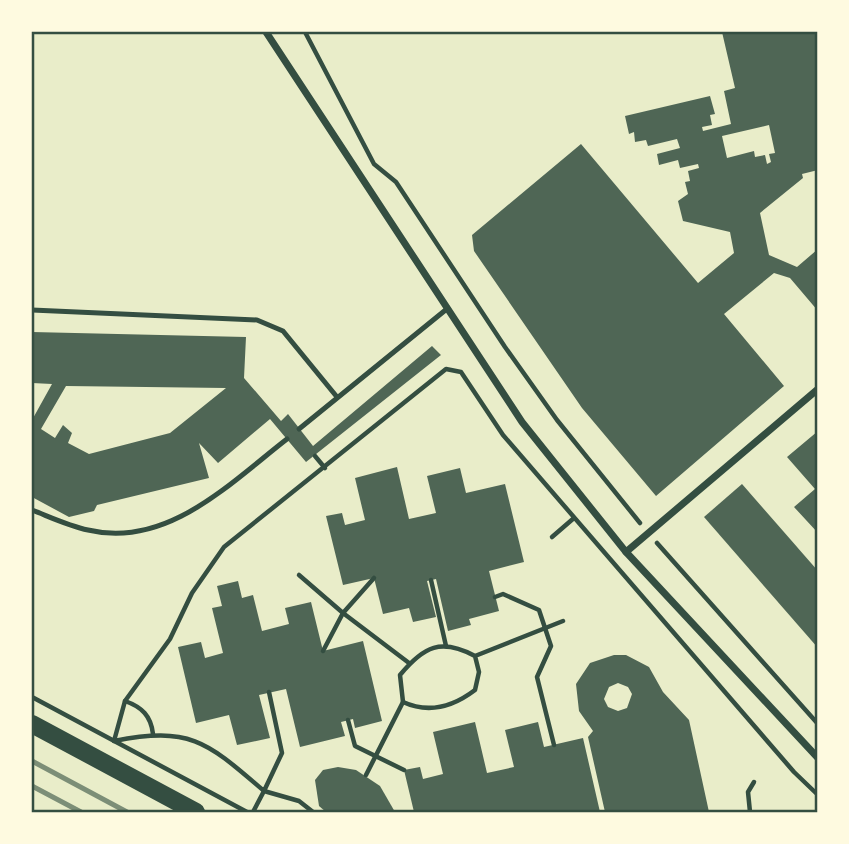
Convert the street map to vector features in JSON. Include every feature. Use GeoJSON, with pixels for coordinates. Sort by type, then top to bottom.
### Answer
{"type":"FeatureCollection","features":[{"type":"Feature","properties":{"kind":"main road"},"geometry":{"type":"LineString","coordinates":[[32,724],[196,813]]}},
{"type":"Feature","properties":{"kind":"street"},"geometry":{"type":"LineString","coordinates":[[266,32],[522,422],[626,552],[817,758]]}},
{"type":"Feature","properties":{"kind":"street"},"geometry":{"type":"LineString","coordinates":[[626,552],[817,389]]}},
{"type":"Feature","properties":{"kind":"lane"},"geometry":{"type":"LineString","coordinates":[[299,429],[448,307]]}},
{"type":"Feature","properties":{"kind":"lane"},"geometry":{"type":"LineString","coordinates":[[32,310],[257,320],[283,331],[337,397]]}},
{"type":"Feature","properties":{"kind":"lane"},"geometry":{"type":"LineString","coordinates":[[32,510],[88,530],[118,534],[155,528],[193,511],[287,439]]}},
{"type":"Feature","properties":{"kind":"path"},"geometry":{"type":"LineString","coordinates":[[305,32],[374,164],[396,182],[505,347],[557,420],[648,533],[817,724]]}},
{"type":"Feature","properties":{"kind":"path"},"geometry":{"type":"LineString","coordinates":[[114,741],[125,701],[170,639],[192,593],[224,547],[446,369],[461,372],[503,435],[794,772],[817,794]]}},
{"type":"Feature","properties":{"kind":"path"},"geometry":{"type":"LineString","coordinates":[[314,456],[325,468]]}},
{"type":"Feature","properties":{"kind":"path"},"geometry":{"type":"LineString","coordinates":[[552,537],[588,505]]}},
{"type":"Feature","properties":{"kind":"path"},"geometry":{"type":"LineString","coordinates":[[299,575],[343,613],[410,663]]}},
{"type":"Feature","properties":{"kind":"path"},"geometry":{"type":"LineString","coordinates":[[323,651],[343,613],[374,578]]}},
{"type":"Feature","properties":{"kind":"path"},"geometry":{"type":"LineString","coordinates":[[431,580],[446,646]]}},
{"type":"Feature","properties":{"kind":"path"},"geometry":{"type":"LineString","coordinates":[[495,597],[503,594],[538,610],[551,646],[537,677],[554,745]]}},
{"type":"Feature","properties":{"kind":"path"},"geometry":{"type":"LineString","coordinates":[[475,656],[563,621]]}},
{"type":"Feature","properties":{"kind":"path"},"geometry":{"type":"LineString","coordinates":[[366,775],[403,702],[400,675],[410,663],[431,647],[456,646],[475,656],[479,672],[475,690],[458,703],[415,708],[403,702]]}},
{"type":"Feature","properties":{"kind":"path"},"geometry":{"type":"LineString","coordinates":[[253,813],[275,774],[282,753],[270,692]]}},
{"type":"Feature","properties":{"kind":"path"},"geometry":{"type":"LineString","coordinates":[[32,697],[247,813]]}},
{"type":"Feature","properties":{"kind":"path"},"geometry":{"type":"LineString","coordinates":[[125,701],[138,706],[152,720],[153,734]]}},
{"type":"Feature","properties":{"kind":"path"},"geometry":{"type":"LineString","coordinates":[[348,720],[355,746],[404,770]]}},
{"type":"Feature","properties":{"kind":"path"},"geometry":{"type":"LineString","coordinates":[[114,741],[153,734],[206,744],[264,791],[299,801],[313,813]]}},
{"type":"Feature","properties":{"kind":"path"},"geometry":{"type":"LineString","coordinates":[[750,813],[748,792],[754,782]]}},
{"type":"Feature","properties":{"kind":"building"},"geometry":{"type":"Polygon","coordinates":[[[722,32],[815,32],[818,35],[818,170],[802,174],[803,178],[760,213],[769,255],[797,267],[818,249],[818,311],[790,278],[774,273],[724,314],[784,386],[656,496],[582,408],[474,251],[472,235],[581,144],[698,283],[734,253],[730,232],[683,221],[678,201],[688,194],[685,182],[690,181],[688,171],[699,168],[698,164],[680,168],[678,160],[659,165],[657,154],[680,148],[677,139],[648,146],[646,140],[635,142],[634,132],[629,134],[625,116],[710,96],[715,114],[710,115],[712,125],[702,127],[703,131],[731,124],[724,91],[735,88],[722,32]],[[769,125],[722,136],[727,158],[754,151],[755,157],[765,155],[767,164],[771,162],[769,154],[775,153],[769,125]]]}},
{"type":"Feature","properties":{"kind":"building"},"geometry":{"type":"Polygon","coordinates":[[[32,332],[246,337],[244,378],[281,421],[288,414],[313,446],[432,346],[441,355],[306,462],[270,419],[218,463],[199,443],[209,478],[97,505],[94,511],[69,517],[32,497],[32,420],[52,384],[32,383],[32,332]],[[66,386],[41,429],[55,438],[63,425],[72,433],[68,443],[89,454],[170,433],[226,388],[66,386]]]}},
{"type":"Feature","properties":{"kind":"building"},"geometry":{"type":"Polygon","coordinates":[[[818,431],[818,533],[794,507],[815,489],[787,457],[818,431]]]}},
{"type":"Feature","properties":{"kind":"building"},"geometry":{"type":"Polygon","coordinates":[[[397,467],[409,519],[436,513],[427,476],[460,468],[466,493],[505,484],[524,562],[489,571],[499,611],[469,619],[471,625],[448,631],[436,579],[427,581],[436,617],[413,622],[409,608],[383,614],[374,578],[343,585],[326,516],[342,513],[345,525],[365,520],[355,478],[397,467]]]}},
{"type":"Feature","properties":{"kind":"building"},"geometry":{"type":"Polygon","coordinates":[[[742,484],[818,571],[818,648],[704,517],[742,484]]]}},
{"type":"Feature","properties":{"kind":"building"},"geometry":{"type":"Polygon","coordinates":[[[238,581],[242,598],[253,595],[262,631],[289,624],[285,608],[311,602],[323,651],[363,641],[382,721],[355,728],[353,719],[341,722],[345,736],[300,747],[286,689],[259,695],[270,738],[237,745],[229,715],[196,723],[178,647],[201,642],[205,658],[223,653],[212,608],[222,606],[217,586],[238,581]]]}},
{"type":"Feature","properties":{"kind":"building"},"geometry":{"type":"Polygon","coordinates":[[[614,655],[626,655],[649,667],[663,692],[689,720],[709,812],[605,812],[588,737],[593,731],[579,711],[576,684],[590,663],[614,655]],[[618,683],[609,687],[604,699],[608,707],[618,711],[627,708],[632,694],[628,687],[618,683]]]}},
{"type":"Feature","properties":{"kind":"building"},"geometry":{"type":"Polygon","coordinates":[[[475,722],[487,773],[514,767],[505,730],[538,722],[544,747],[583,738],[600,812],[414,812],[404,770],[420,767],[423,779],[443,774],[433,732],[475,722]]]}},
{"type":"Feature","properties":{"kind":"building"},"geometry":{"type":"Polygon","coordinates":[[[338,767],[356,770],[380,786],[395,812],[326,812],[319,806],[315,780],[323,770],[338,767]]]}},
{"type":"Feature","properties":{"kind":"railway"},"geometry":{"type":"LineString","coordinates":[[32,761],[127,812]]}},
{"type":"Feature","properties":{"kind":"railway"},"geometry":{"type":"LineString","coordinates":[[32,786],[81,812]]}}]}
